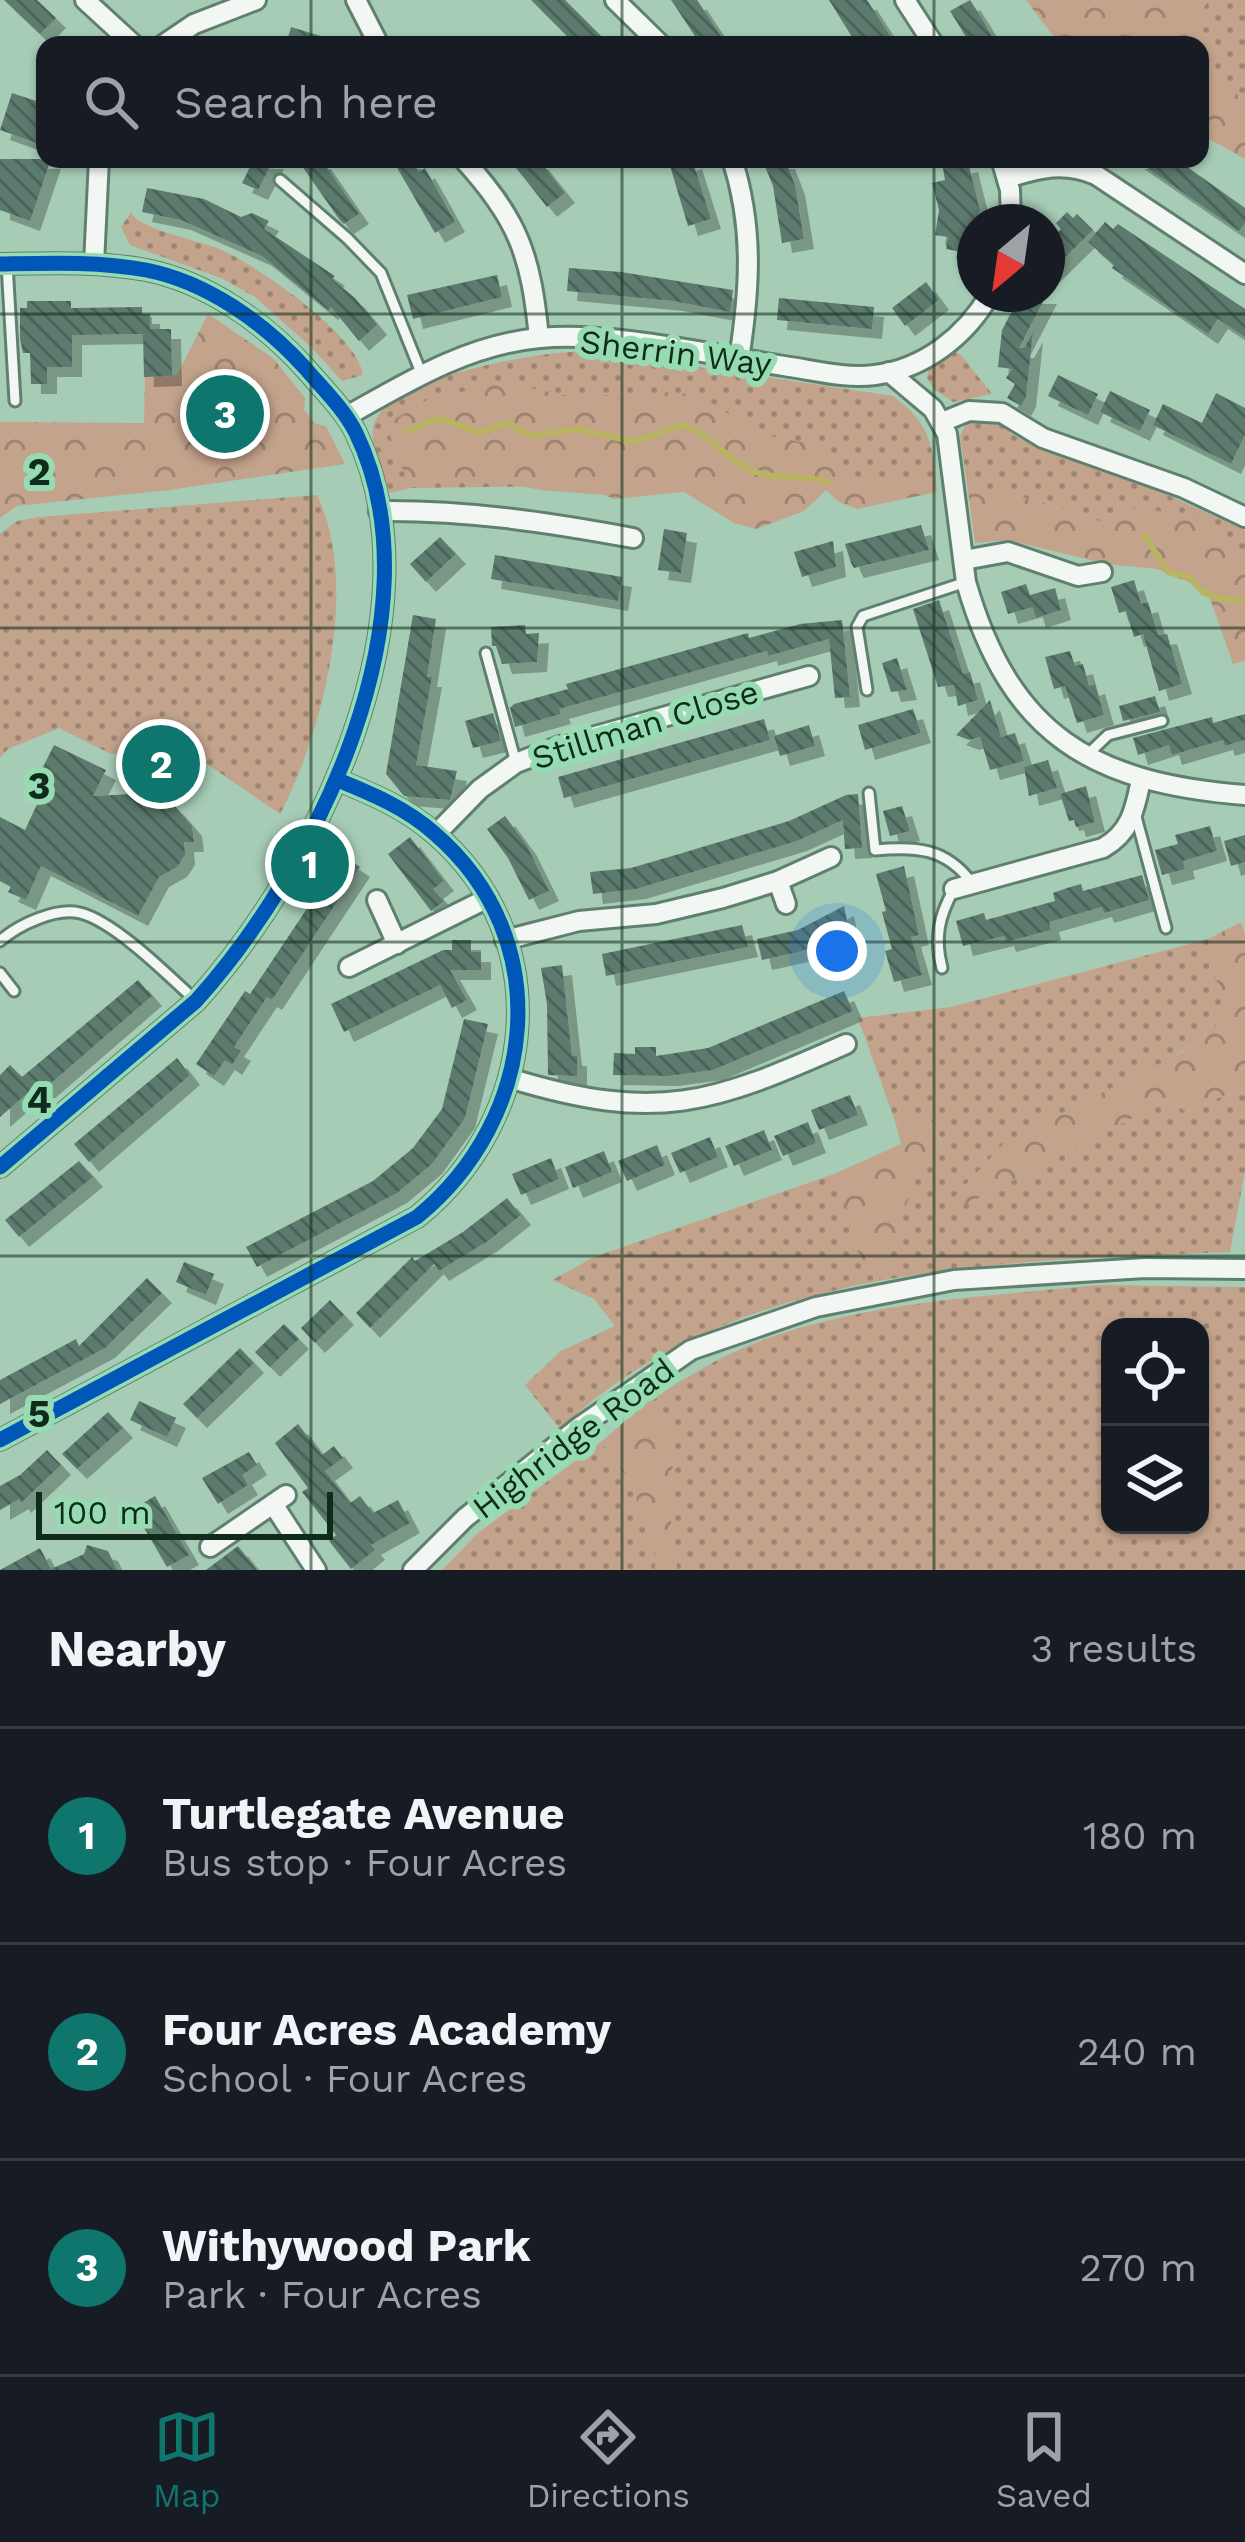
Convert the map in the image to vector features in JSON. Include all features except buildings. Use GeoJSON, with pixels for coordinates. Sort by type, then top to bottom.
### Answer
{"type":"FeatureCollection","features":[{"type":"Feature","properties":{"kind":"street"},"geometry":{"type":"LineString","coordinates":[[85,0],[124,36]]}},
{"type":"Feature","properties":{"kind":"street"},"geometry":{"type":"LineString","coordinates":[[176,36],[194,24],[256,0]]}},
{"type":"Feature","properties":{"kind":"street"},"geometry":{"type":"LineString","coordinates":[[356,0],[374,36]]}},
{"type":"Feature","properties":{"kind":"street"},"geometry":{"type":"LineString","coordinates":[[615,0],[652,36]]}},
{"type":"Feature","properties":{"kind":"street"},"geometry":{"type":"LineString","coordinates":[[905,0],[928,36]]}},
{"type":"Feature","properties":{"kind":"street"},"geometry":{"type":"LineString","coordinates":[[94,264],[99,168]]}},
{"type":"Feature","properties":{"kind":"street"},"geometry":{"type":"LineString","coordinates":[[471,168],[495,194],[518,234],[534,289],[539,338]]}},
{"type":"Feature","properties":{"kind":"street"},"geometry":{"type":"LineString","coordinates":[[735,168],[747,208],[750,254],[740,359]]}},
{"type":"Feature","properties":{"kind":"street"},"geometry":{"type":"LineString","coordinates":[[1004,168],[1009,204]]}},
{"type":"Feature","properties":{"kind":"street"},"geometry":{"type":"LineString","coordinates":[[1080,168],[1245,274]]}},
{"type":"Feature","properties":{"kind":"street"},"geometry":{"type":"LineString","coordinates":[[0,1167],[196,1000],[272,901],[338,780],[369,682],[384,553],[379,512],[358,437],[347,416],[275,336],[231,305],[190,284],[147,270],[94,264],[4,264]]}},
{"type":"Feature","properties":{"kind":"street","name":"Sherrin Way"},"geometry":{"type":"LineString","coordinates":[[347,416],[473,352],[539,338],[585,337],[857,376],[889,372],[945,346],[979,312]]}},
{"type":"Feature","properties":{"kind":"street"},"geometry":{"type":"LineString","coordinates":[[889,372],[942,422],[973,605],[1006,676],[1048,729],[1085,757],[1141,780],[1245,795]]}},
{"type":"Feature","properties":{"kind":"street"},"geometry":{"type":"LineString","coordinates":[[942,422],[969,411],[1002,413],[1043,438],[1184,488],[1245,518]]}},
{"type":"Feature","properties":{"kind":"street"},"geometry":{"type":"LineString","coordinates":[[379,512],[451,510],[633,538]]}},
{"type":"Feature","properties":{"kind":"street"},"geometry":{"type":"LineString","coordinates":[[964,560],[1020,553],[1078,576],[1102,572]]}},
{"type":"Feature","properties":{"kind":"street","name":"Stillman Close"},"geometry":{"type":"LineString","coordinates":[[436,834],[480,789],[516,764],[560,746],[809,676]]}},
{"type":"Feature","properties":{"kind":"street"},"geometry":{"type":"LineString","coordinates":[[0,1440],[417,1217],[471,1164],[512,1079],[518,1009],[505,940],[471,871],[436,834],[379,797],[338,780]]}},
{"type":"Feature","properties":{"kind":"street"},"geometry":{"type":"LineString","coordinates":[[963,885],[1103,848],[1125,832],[1141,780]]}},
{"type":"Feature","properties":{"kind":"street"},"geometry":{"type":"LineString","coordinates":[[505,940],[580,921],[656,914],[778,881],[831,856]]}},
{"type":"Feature","properties":{"kind":"street"},"geometry":{"type":"LineString","coordinates":[[778,881],[786,904]]}},
{"type":"Feature","properties":{"kind":"street"},"geometry":{"type":"LineString","coordinates":[[349,967],[488,898]]}},
{"type":"Feature","properties":{"kind":"street"},"geometry":{"type":"LineString","coordinates":[[377,900],[397,944]]}},
{"type":"Feature","properties":{"kind":"street"},"geometry":{"type":"LineString","coordinates":[[512,1079],[617,1103],[688,1102],[754,1085],[846,1044]]}},
{"type":"Feature","properties":{"kind":"street","name":"Highridge Road"},"geometry":{"type":"LineString","coordinates":[[413,1570],[465,1518],[578,1428],[691,1350],[816,1307],[954,1280],[1145,1268],[1245,1269]]}},
{"type":"Feature","properties":{"kind":"street"},"geometry":{"type":"LineString","coordinates":[[210,1547],[279,1499],[316,1570]]}},
{"type":"Feature","properties":{"kind":"lane"},"geometry":{"type":"LineString","coordinates":[[280,180],[381,273],[422,374]]}},
{"type":"Feature","properties":{"kind":"lane"},"geometry":{"type":"LineString","coordinates":[[4,264],[16,401]]}},
{"type":"Feature","properties":{"kind":"lane"},"geometry":{"type":"LineString","coordinates":[[867,690],[857,627],[863,616],[966,582]]}},
{"type":"Feature","properties":{"kind":"lane"},"geometry":{"type":"LineString","coordinates":[[486,653],[516,764]]}},
{"type":"Feature","properties":{"kind":"lane"},"geometry":{"type":"LineString","coordinates":[[1085,757],[1108,735],[1162,721]]}},
{"type":"Feature","properties":{"kind":"lane"},"geometry":{"type":"LineString","coordinates":[[869,793],[875,850],[923,849],[943,856],[963,885],[940,914],[942,968]]}},
{"type":"Feature","properties":{"kind":"lane"},"geometry":{"type":"LineString","coordinates":[[1134,812],[1166,928]]}},
{"type":"Feature","properties":{"kind":"lane"},"geometry":{"type":"LineString","coordinates":[[0,940],[63,910],[85,913],[141,951],[196,1000]]}},
{"type":"Feature","properties":{"kind":"lane"},"geometry":{"type":"LineString","coordinates":[[0,973],[14,992]]}},
{"type":"Feature","properties":{"kind":"green space"},"geometry":{"type":"Polygon","coordinates":[[[1026,0],[1208,0],[1187,36],[1053,36],[1026,0]]]}},
{"type":"Feature","properties":{"kind":"green space"},"geometry":{"type":"Polygon","coordinates":[[[1208,0],[1245,0],[1245,102],[1209,68],[1209,36],[1187,36],[1208,0]]]}},
{"type":"Feature","properties":{"kind":"green space"},"geometry":{"type":"Polygon","coordinates":[[[1209,68],[1245,102],[1245,159],[1209,139],[1209,68]]]}},
{"type":"Feature","properties":{"kind":"green space"},"geometry":{"type":"Polygon","coordinates":[[[131,212],[146,225],[224,251],[283,287],[345,342],[363,375],[342,381],[255,297],[221,278],[130,245],[121,227],[131,212]]]}},
{"type":"Feature","properties":{"kind":"green space"},"geometry":{"type":"Polygon","coordinates":[[[208,314],[273,358],[305,398],[304,410],[316,424],[326,426],[345,464],[17,506],[0,518],[0,422],[144,423],[145,376],[177,375],[208,314]]]}},
{"type":"Feature","properties":{"kind":"green space"},"geometry":{"type":"Polygon","coordinates":[[[568,352],[603,353],[893,396],[926,432],[936,481],[410,488],[390,493],[373,437],[381,411],[400,396],[457,373],[568,352]]]}},
{"type":"Feature","properties":{"kind":"green space"},"geometry":{"type":"Polygon","coordinates":[[[955,352],[992,394],[953,402],[935,390],[927,378],[929,367],[955,352]]]}},
{"type":"Feature","properties":{"kind":"green space"},"geometry":{"type":"Polygon","coordinates":[[[490,385],[515,385],[584,399],[608,395],[621,401],[660,392],[688,394],[716,405],[754,433],[806,443],[846,476],[936,481],[937,492],[857,509],[826,490],[804,511],[756,529],[734,523],[684,492],[614,499],[470,477],[410,488],[390,436],[395,419],[427,400],[490,385]]]}},
{"type":"Feature","properties":{"kind":"green space"},"geometry":{"type":"Polygon","coordinates":[[[983,415],[1009,425],[1010,433],[1026,442],[1034,439],[1054,453],[1152,488],[1245,530],[1245,550],[1223,544],[1207,526],[1121,506],[1101,521],[1090,520],[1083,513],[967,484],[960,435],[969,419],[983,415]]]}},
{"type":"Feature","properties":{"kind":"green space"},"geometry":{"type":"Polygon","coordinates":[[[967,484],[1083,513],[1090,520],[1101,521],[1121,506],[1180,515],[1205,525],[1222,543],[1245,550],[1245,661],[1233,664],[1207,590],[1157,569],[1107,564],[1008,540],[975,543],[967,484]]]}},
{"type":"Feature","properties":{"kind":"green space"},"geometry":{"type":"Polygon","coordinates":[[[317,495],[330,531],[336,613],[322,700],[280,814],[180,751],[111,754],[59,728],[8,749],[0,758],[0,534],[17,521],[39,517],[317,495]]]}},
{"type":"Feature","properties":{"kind":"green space"},"geometry":{"type":"Polygon","coordinates":[[[1241,922],[1245,934],[1245,1087],[1186,1111],[1167,1100],[967,1204],[955,1196],[1005,1142],[1179,1054],[1216,1026],[1221,1002],[1208,939],[1241,922]]]}},
{"type":"Feature","properties":{"kind":"green space"},"geometry":{"type":"Polygon","coordinates":[[[1208,939],[1221,1002],[1217,1026],[967,1204],[1167,1100],[1186,1111],[1245,1087],[1245,1171],[1230,1252],[964,1268],[789,1302],[707,1332],[630,1374],[560,1429],[525,1385],[561,1351],[615,1326],[594,1299],[552,1280],[594,1257],[834,1174],[851,1217],[858,1255],[880,1279],[916,1177],[942,1144],[927,1112],[895,1121],[858,1018],[951,1007],[1208,939]]]}},
{"type":"Feature","properties":{"kind":"green space"},"geometry":{"type":"Polygon","coordinates":[[[927,1112],[942,1145],[916,1177],[880,1280],[858,1255],[851,1217],[834,1174],[901,1144],[895,1121],[927,1112]]]}},
{"type":"Feature","properties":{"kind":"green space"},"geometry":{"type":"Polygon","coordinates":[[[1099,1285],[1245,1287],[1245,1570],[677,1570],[669,1506],[675,1445],[650,1400],[727,1355],[796,1329],[881,1309],[1099,1285]]]}},
{"type":"Feature","properties":{"kind":"green space"},"geometry":{"type":"Polygon","coordinates":[[[650,1400],[675,1445],[669,1506],[677,1570],[655,1570],[631,1482],[601,1442],[650,1400]]]}},
{"type":"Feature","properties":{"kind":"green space"},"geometry":{"type":"Polygon","coordinates":[[[601,1442],[631,1482],[655,1570],[442,1570],[478,1533],[601,1442]]]}},
{"type":"Feature","properties":{"kind":"waterway"},"geometry":{"type":"LineString","coordinates":[[407,431],[440,418],[479,433],[507,423],[531,436],[577,429],[635,442],[682,425],[753,471],[828,482]]}},
{"type":"Feature","properties":{"kind":"waterway"},"geometry":{"type":"LineString","coordinates":[[1145,536],[1168,572],[1189,577],[1203,592],[1218,598],[1245,601]]}},
{"type":"Feature","properties":{"kind":"cycle path"},"geometry":{"type":"LineString","coordinates":[[0,264],[110,265],[169,276],[213,294],[272,336],[333,400],[356,433],[379,503],[384,578],[375,656],[354,734],[322,810],[284,881],[196,1001],[0,1167]]}},
{"type":"Feature","properties":{"kind":"cycle path"},"geometry":{"type":"LineString","coordinates":[[0,1440],[417,1217],[458,1177],[488,1131],[508,1080],[517,1028],[515,975],[501,924],[474,876],[434,833],[400,809],[338,780]]}},
{"type":"Feature","properties":{"kind":"place","name":"Withywood Park"},"geometry":{"type":"Point","coordinates":[225,414]}},
{"type":"Feature","properties":{"kind":"place","name":"Four Acres Academy"},"geometry":{"type":"Point","coordinates":[161,764]}},
{"type":"Feature","properties":{"kind":"place","name":"Turtlegate Avenue"},"geometry":{"type":"Point","coordinates":[310,864]}}]}
